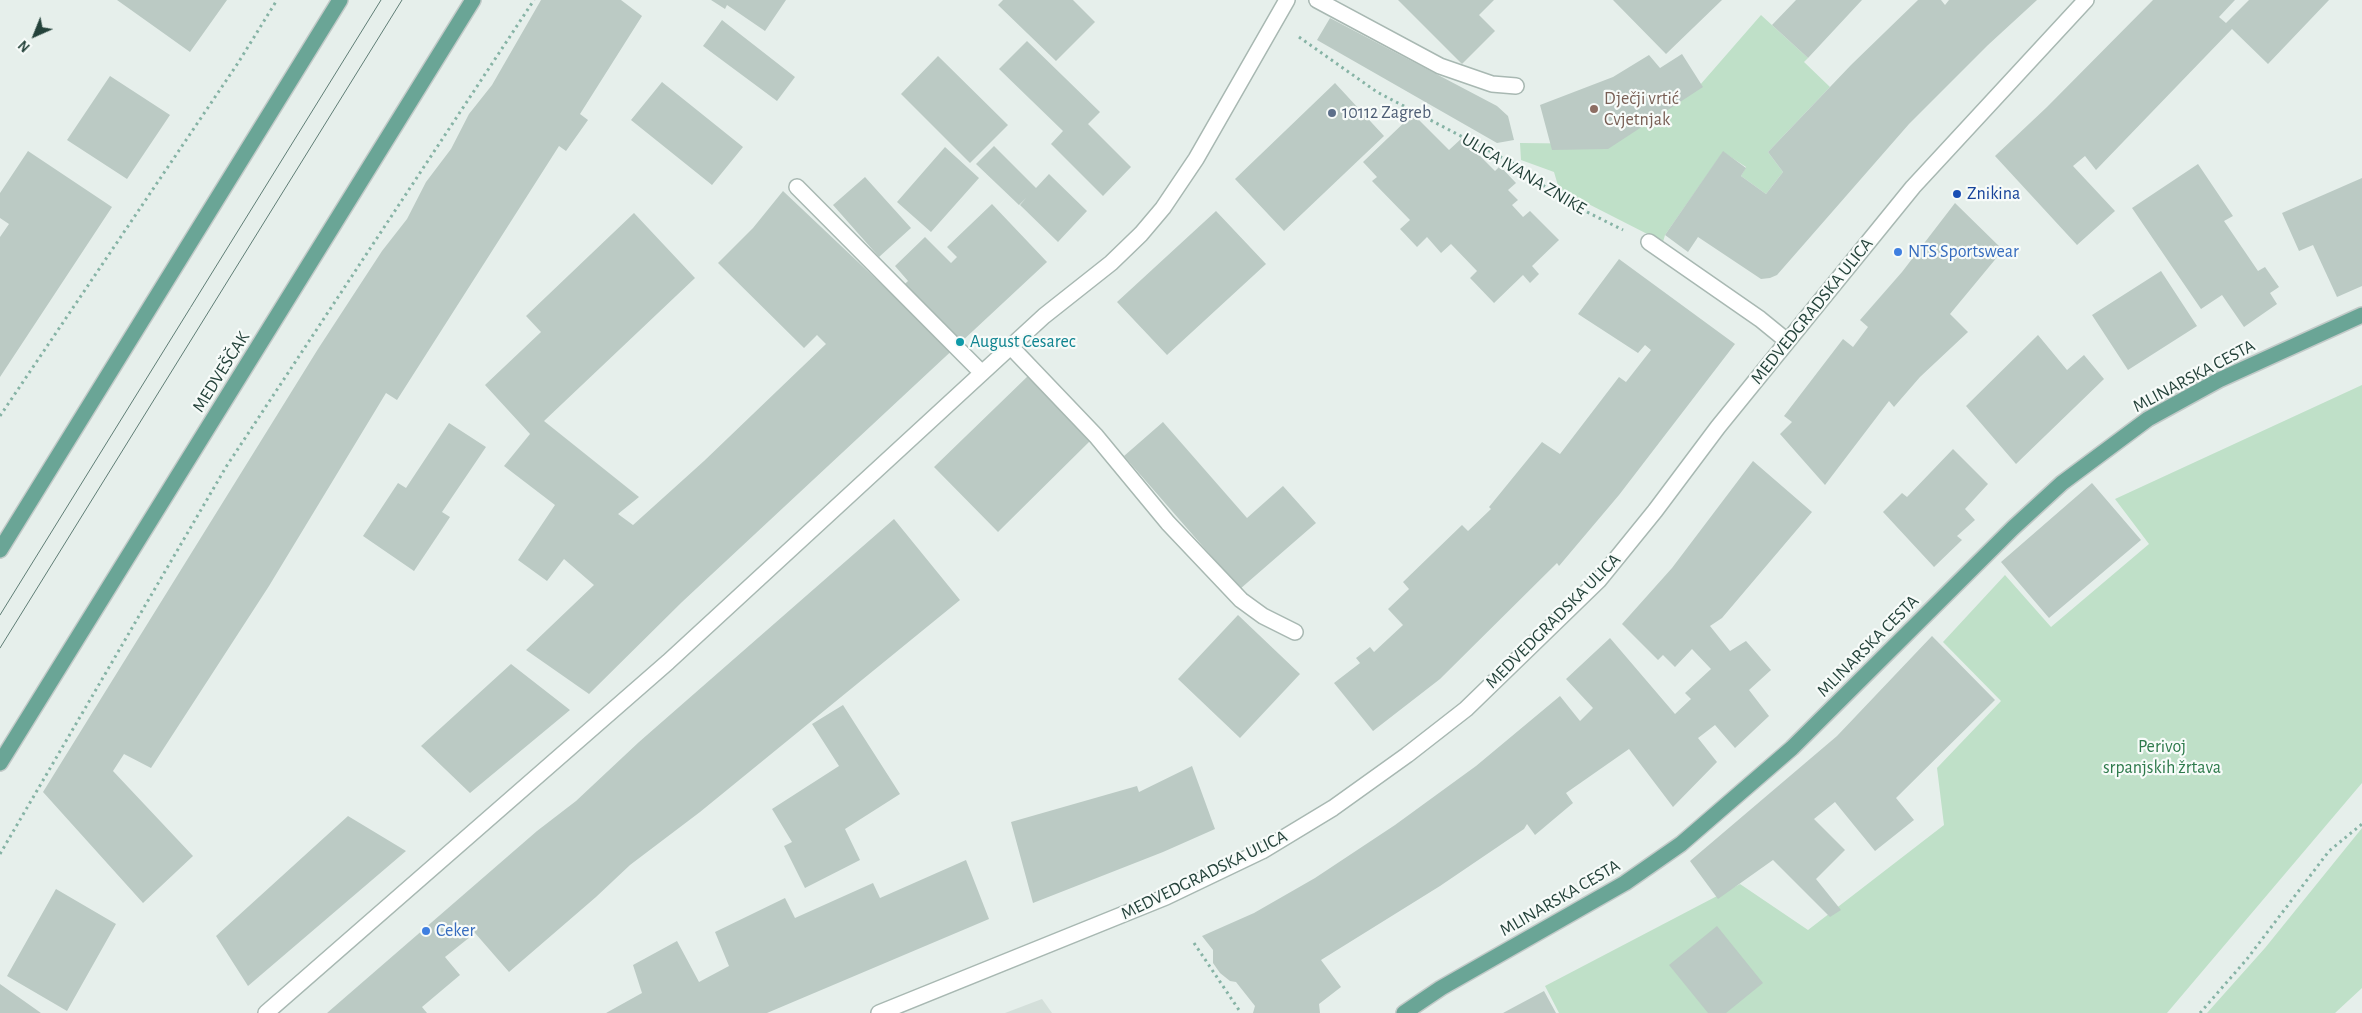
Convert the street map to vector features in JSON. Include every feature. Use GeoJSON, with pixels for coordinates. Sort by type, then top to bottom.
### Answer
{"type":"FeatureCollection","features":[{"type":"Feature","properties":{"kind":"main road"},"geometry":{"type":"LineString","coordinates":[[0,550],[340,0]]}},
{"type":"Feature","properties":{"kind":"main road","name":"MEDVEŠČAK"},"geometry":{"type":"LineString","coordinates":[[0,763],[473,0]]}},
{"type":"Feature","properties":{"kind":"main road","name":"MLINARSKA CESTA"},"geometry":{"type":"LineString","coordinates":[[1404,1013],[1441,988],[1625,883],[1681,844],[1792,748],[2013,528],[2062,483],[2148,419],[2219,380],[2362,315]]}},
{"type":"Feature","properties":{"kind":"street"},"geometry":{"type":"LineString","coordinates":[[266,1013],[668,662],[1056,305],[1111,263],[1141,234],[1163,208],[1196,160],[1287,0]]}},
{"type":"Feature","properties":{"kind":"street"},"geometry":{"type":"LineString","coordinates":[[1317,0],[1440,66],[1492,84],[1516,86]]}},
{"type":"Feature","properties":{"kind":"street","name":"MEDVEDGRADSKA ULICA"},"geometry":{"type":"LineString","coordinates":[[879,1013],[1166,897],[1262,851],[1333,808],[1407,755],[1466,709],[1599,580],[1788,341],[1913,187],[2086,0]]}},
{"type":"Feature","properties":{"kind":"street"},"geometry":{"type":"LineString","coordinates":[[797,187],[982,373]]}},
{"type":"Feature","properties":{"kind":"street"},"geometry":{"type":"LineString","coordinates":[[1649,242],[1760,319],[1788,341]]}},
{"type":"Feature","properties":{"kind":"street"},"geometry":{"type":"LineString","coordinates":[[1011,347],[1096,436],[1168,523],[1240,600],[1263,616],[1295,632]]}},
{"type":"Feature","properties":{"kind":"path"},"geometry":{"type":"LineString","coordinates":[[0,416],[238,63],[277,0]]}},
{"type":"Feature","properties":{"kind":"path"},"geometry":{"type":"LineString","coordinates":[[0,854],[226,467],[534,0]]}},
{"type":"Feature","properties":{"kind":"path","name":"ULICA IVANA ZNIKE"},"geometry":{"type":"LineString","coordinates":[[1291,31],[1377,92],[1518,166],[1561,199],[1649,242]]}},
{"type":"Feature","properties":{"kind":"path"},"geometry":{"type":"LineString","coordinates":[[2200,1013],[2247,959],[2329,852],[2362,824]]}},
{"type":"Feature","properties":{"kind":"path"},"geometry":{"type":"LineString","coordinates":[[1194,943],[1241,1013]]}},
{"type":"Feature","properties":{"kind":"shaded area"},"geometry":{"type":"Polygon","coordinates":[[[1042,999],[1052,1013],[1005,1013],[1042,999]]]}},
{"type":"Feature","properties":{"kind":"green space"},"geometry":{"type":"Polygon","coordinates":[[[1761,15],[1808,58],[1804,62],[1830,87],[1768,152],[1783,172],[1766,194],[1741,176],[1746,167],[1723,152],[1665,235],[1663,242],[1559,189],[1554,172],[1521,160],[1520,143],[1608,144],[1700,85],[1761,15]]]}},
{"type":"Feature","properties":{"kind":"green space","name":"Perivoj srpanjskih žrtava"},"geometry":{"type":"Polygon","coordinates":[[[2362,385],[2362,783],[2167,1013],[1559,1013],[1545,986],[1740,884],[1808,930],[1944,825],[1937,768],[2001,701],[1943,642],[2005,575],[2051,627],[2149,544],[2115,499],[2362,385]]]}},
{"type":"Feature","properties":{"kind":"green space"},"geometry":{"type":"Polygon","coordinates":[[[2362,828],[2362,988],[2335,1013],[2207,1013],[2265,948],[2362,828]]]}},
{"type":"Feature","properties":{"kind":"building"},"geometry":{"type":"Polygon","coordinates":[[[117,0],[227,0],[190,52],[117,0]]]}},
{"type":"Feature","properties":{"kind":"building"},"geometry":{"type":"Polygon","coordinates":[[[541,0],[621,0],[642,16],[580,114],[588,120],[566,151],[559,146],[397,400],[386,393],[269,586],[151,768],[124,754],[113,771],[193,856],[143,903],[43,792],[318,349],[382,251],[407,219],[426,182],[451,149],[469,114],[492,85],[541,0]]]}},
{"type":"Feature","properties":{"kind":"building"},"geometry":{"type":"Polygon","coordinates":[[[711,0],[786,0],[765,31],[727,5],[725,9],[711,0]]]}},
{"type":"Feature","properties":{"kind":"building"},"geometry":{"type":"Polygon","coordinates":[[[1003,0],[1073,0],[1095,22],[1056,61],[998,5],[1003,0]]]}},
{"type":"Feature","properties":{"kind":"building"},"geometry":{"type":"Polygon","coordinates":[[[1398,0],[1494,0],[1479,15],[1495,31],[1462,64],[1398,0]]]}},
{"type":"Feature","properties":{"kind":"building"},"geometry":{"type":"Polygon","coordinates":[[[1613,0],[1722,0],[1666,54],[1613,0]]]}},
{"type":"Feature","properties":{"kind":"building"},"geometry":{"type":"Polygon","coordinates":[[[1796,0],[1862,0],[1808,58],[1772,25],[1796,0]]]}},
{"type":"Feature","properties":{"kind":"building"},"geometry":{"type":"Polygon","coordinates":[[[1918,0],[1941,0],[1945,5],[1949,0],[2037,0],[1988,45],[1909,124],[1777,275],[1761,279],[1698,237],[1688,252],[1665,235],[1723,151],[1746,168],[1741,176],[1766,194],[1783,172],[1768,152],[1851,65],[1918,0]]]}},
{"type":"Feature","properties":{"kind":"building"},"geometry":{"type":"Polygon","coordinates":[[[2153,0],[2235,0],[2219,17],[2226,23],[2249,0],[2329,0],[2268,64],[2232,29],[2096,170],[2085,156],[2073,166],[2115,211],[2077,245],[1995,156],[2047,107],[2153,0]]]}},
{"type":"Feature","properties":{"kind":"building"},"geometry":{"type":"Polygon","coordinates":[[[1330,18],[1497,106],[1508,116],[1514,140],[1497,143],[1317,40],[1330,18]]]}},
{"type":"Feature","properties":{"kind":"building"},"geometry":{"type":"Polygon","coordinates":[[[722,20],[795,77],[777,101],[703,46],[722,20]]]}},
{"type":"Feature","properties":{"kind":"building"},"geometry":{"type":"Polygon","coordinates":[[[1027,41],[1100,112],[1088,124],[1131,167],[1103,196],[1051,144],[1063,131],[999,69],[1027,41]]]}},
{"type":"Feature","properties":{"kind":"building"},"geometry":{"type":"Polygon","coordinates":[[[1682,54],[1703,87],[1608,149],[1552,150],[1540,105],[1613,77],[1649,55],[1660,68],[1682,54]]]}},
{"type":"Feature","properties":{"kind":"building"},"geometry":{"type":"Polygon","coordinates":[[[938,56],[1008,125],[970,163],[901,94],[938,56]]]}},
{"type":"Feature","properties":{"kind":"building"},"geometry":{"type":"Polygon","coordinates":[[[110,76],[170,115],[127,179],[67,140],[110,76]]]}},
{"type":"Feature","properties":{"kind":"building"},"geometry":{"type":"Polygon","coordinates":[[[662,82],[743,147],[712,185],[631,120],[662,82]]]}},
{"type":"Feature","properties":{"kind":"building"},"geometry":{"type":"Polygon","coordinates":[[[1335,83],[1384,136],[1284,231],[1235,179],[1335,83]]]}},
{"type":"Feature","properties":{"kind":"building"},"geometry":{"type":"Polygon","coordinates":[[[1413,114],[1449,150],[1462,138],[1495,171],[1500,166],[1516,183],[1508,190],[1518,200],[1512,205],[1523,217],[1530,211],[1559,240],[1532,266],[1539,274],[1530,283],[1523,275],[1494,303],[1470,278],[1477,271],[1451,244],[1441,253],[1427,237],[1417,247],[1400,229],[1410,220],[1372,181],[1377,177],[1363,162],[1413,114]]]}},
{"type":"Feature","properties":{"kind":"building"},"geometry":{"type":"Polygon","coordinates":[[[994,146],[1036,188],[1049,174],[1087,211],[1058,242],[1020,205],[1026,198],[1019,205],[976,164],[994,146]]]}},
{"type":"Feature","properties":{"kind":"building"},"geometry":{"type":"Polygon","coordinates":[[[945,147],[979,178],[931,232],[897,202],[945,147]]]}},
{"type":"Feature","properties":{"kind":"building"},"geometry":{"type":"Polygon","coordinates":[[[28,151],[112,207],[0,377],[0,237],[9,224],[0,218],[0,193],[28,151]]]}},
{"type":"Feature","properties":{"kind":"building"},"geometry":{"type":"Polygon","coordinates":[[[2198,164],[2233,216],[2224,221],[2258,271],[2265,267],[2279,287],[2270,293],[2277,304],[2244,327],[2222,295],[2201,309],[2132,208],[2198,164]]]}},
{"type":"Feature","properties":{"kind":"building"},"geometry":{"type":"Polygon","coordinates":[[[865,177],[911,228],[879,257],[833,205],[865,177]]]}},
{"type":"Feature","properties":{"kind":"building"},"geometry":{"type":"Polygon","coordinates":[[[2362,178],[2362,286],[2337,297],[2313,245],[2299,251],[2282,213],[2362,178]]]}},
{"type":"Feature","properties":{"kind":"building"},"geometry":{"type":"Polygon","coordinates":[[[783,191],[893,295],[908,281],[895,266],[925,237],[951,263],[957,257],[947,247],[992,204],[1047,262],[682,602],[589,694],[526,650],[594,585],[564,559],[547,581],[518,560],[555,505],[504,466],[530,434],[485,385],[541,332],[526,316],[634,213],[695,278],[544,421],[639,497],[618,514],[633,525],[704,461],[826,344],[817,335],[804,348],[718,263],[753,228],[783,191]]]}},
{"type":"Feature","properties":{"kind":"building"},"geometry":{"type":"Polygon","coordinates":[[[1955,203],[2003,250],[1950,314],[1968,332],[1920,377],[1894,407],[1889,401],[1825,485],[1780,434],[1792,422],[1784,416],[1843,339],[1853,347],[1868,327],[1860,320],[1902,272],[1955,203]]]}},
{"type":"Feature","properties":{"kind":"building"},"geometry":{"type":"Polygon","coordinates":[[[1216,211],[1266,264],[1167,355],[1117,302],[1216,211]]]}},
{"type":"Feature","properties":{"kind":"building"},"geometry":{"type":"Polygon","coordinates":[[[1619,259],[1735,344],[1619,495],[1559,566],[1557,563],[1440,679],[1373,731],[1334,683],[1360,663],[1356,658],[1370,647],[1374,652],[1403,625],[1388,609],[1409,589],[1403,582],[1462,525],[1468,531],[1491,509],[1489,507],[1542,442],[1560,454],[1619,377],[1626,382],[1651,350],[1645,345],[1638,353],[1578,314],[1619,259]]]}},
{"type":"Feature","properties":{"kind":"building"},"geometry":{"type":"Polygon","coordinates":[[[2161,271],[2197,326],[2128,370],[2092,315],[2161,271]]]}},
{"type":"Feature","properties":{"kind":"building"},"geometry":{"type":"Polygon","coordinates":[[[2038,335],[2067,370],[2084,355],[2104,379],[2016,464],[1966,406],[2038,335]]]}},
{"type":"Feature","properties":{"kind":"building"},"geometry":{"type":"Polygon","coordinates":[[[1028,376],[1090,441],[998,532],[934,467],[1028,376]]]}},
{"type":"Feature","properties":{"kind":"building"},"geometry":{"type":"Polygon","coordinates":[[[1163,422],[1247,518],[1283,486],[1316,523],[1240,589],[1124,456],[1163,422]]]}},
{"type":"Feature","properties":{"kind":"building"},"geometry":{"type":"Polygon","coordinates":[[[449,423],[486,447],[442,512],[450,517],[414,571],[363,536],[398,483],[406,488],[449,423]]]}},
{"type":"Feature","properties":{"kind":"building"},"geometry":{"type":"Polygon","coordinates":[[[1953,449],[1988,484],[1965,509],[1975,520],[1957,536],[1962,540],[1934,567],[1883,512],[1902,493],[1907,497],[1953,449]]]}},
{"type":"Feature","properties":{"kind":"building"},"geometry":{"type":"Polygon","coordinates":[[[1753,461],[1812,512],[1722,618],[1710,626],[1730,651],[1746,641],[1771,670],[1749,690],[1769,716],[1735,748],[1715,725],[1698,738],[1717,762],[1673,807],[1629,749],[1566,793],[1573,803],[1535,835],[1527,824],[1524,829],[1440,886],[1321,960],[1341,987],[1319,1004],[1320,1013],[1253,1013],[1255,1006],[1236,982],[1230,981],[1220,973],[1213,963],[1213,950],[1202,936],[1254,913],[1315,878],[1395,825],[1476,766],[1560,696],[1580,721],[1593,708],[1566,679],[1610,638],[1675,714],[1691,699],[1685,693],[1711,669],[1692,649],[1675,667],[1663,655],[1658,660],[1622,624],[1672,568],[1753,461]]]}},
{"type":"Feature","properties":{"kind":"building"},"geometry":{"type":"Polygon","coordinates":[[[2092,483],[2141,540],[2049,618],[2001,562],[2092,483]]]}},
{"type":"Feature","properties":{"kind":"building"},"geometry":{"type":"Polygon","coordinates":[[[894,519],[960,600],[700,812],[630,865],[509,972],[475,933],[445,957],[460,975],[422,1007],[427,1013],[327,1013],[537,831],[576,801],[639,742],[894,519]]]}},
{"type":"Feature","properties":{"kind":"building"},"geometry":{"type":"Polygon","coordinates":[[[1238,615],[1300,674],[1240,738],[1178,679],[1238,615]]]}},
{"type":"Feature","properties":{"kind":"building"},"geometry":{"type":"Polygon","coordinates":[[[1932,636],[1995,700],[1896,798],[1914,820],[1875,851],[1835,802],[1814,819],[1845,850],[1816,879],[1841,910],[1830,917],[1773,860],[1718,899],[1690,861],[1837,736],[1932,636]]]}},
{"type":"Feature","properties":{"kind":"building"},"geometry":{"type":"Polygon","coordinates":[[[511,664],[570,710],[470,793],[421,746],[511,664]]]}},
{"type":"Feature","properties":{"kind":"building"},"geometry":{"type":"Polygon","coordinates":[[[843,705],[900,794],[845,829],[860,860],[805,888],[784,846],[792,842],[772,809],[839,766],[812,724],[843,705]]]}},
{"type":"Feature","properties":{"kind":"building"},"geometry":{"type":"Polygon","coordinates":[[[1192,766],[1215,829],[1163,852],[1033,903],[1011,822],[1137,786],[1139,792],[1192,766]]]}},
{"type":"Feature","properties":{"kind":"building"},"geometry":{"type":"Polygon","coordinates":[[[348,816],[406,851],[248,986],[216,936],[348,816]]]}},
{"type":"Feature","properties":{"kind":"building"},"geometry":{"type":"Polygon","coordinates":[[[966,860],[989,919],[767,1013],[606,1013],[642,993],[633,965],[677,941],[699,982],[729,966],[715,932],[785,898],[795,918],[873,883],[880,898],[966,860]]]}},
{"type":"Feature","properties":{"kind":"building"},"geometry":{"type":"Polygon","coordinates":[[[56,889],[116,924],[67,1011],[7,976],[56,889]]]}},
{"type":"Feature","properties":{"kind":"building"},"geometry":{"type":"Polygon","coordinates":[[[1717,926],[1763,983],[1726,1013],[1708,1013],[1669,965],[1717,926]]]}},
{"type":"Feature","properties":{"kind":"building"},"geometry":{"type":"Polygon","coordinates":[[[0,984],[41,1013],[0,1013],[0,984]]]}},
{"type":"Feature","properties":{"kind":"building"},"geometry":{"type":"Polygon","coordinates":[[[1544,991],[1556,1013],[1503,1013],[1544,991]]]}},
{"type":"Feature","properties":{"kind":"tram line"},"geometry":{"type":"LineString","coordinates":[[0,615],[381,0]]}},
{"type":"Feature","properties":{"kind":"tram line"},"geometry":{"type":"LineString","coordinates":[[0,648],[402,0]]}},
{"type":"Feature","properties":{"kind":"place","name":"Dječji vrtić Cvjetnjak"},"geometry":{"type":"Point","coordinates":[1594,109]}},
{"type":"Feature","properties":{"kind":"place","name":"10112 Zagreb"},"geometry":{"type":"Point","coordinates":[1332,113]}},
{"type":"Feature","properties":{"kind":"place","name":"Znikina"},"geometry":{"type":"Point","coordinates":[1957,194]}},
{"type":"Feature","properties":{"kind":"place","name":"NTS Sportswear"},"geometry":{"type":"Point","coordinates":[1898,252]}},
{"type":"Feature","properties":{"kind":"place","name":"August Cesarec"},"geometry":{"type":"Point","coordinates":[960,342]}},
{"type":"Feature","properties":{"kind":"place","name":"Ceker"},"geometry":{"type":"Point","coordinates":[426,931]}}]}
